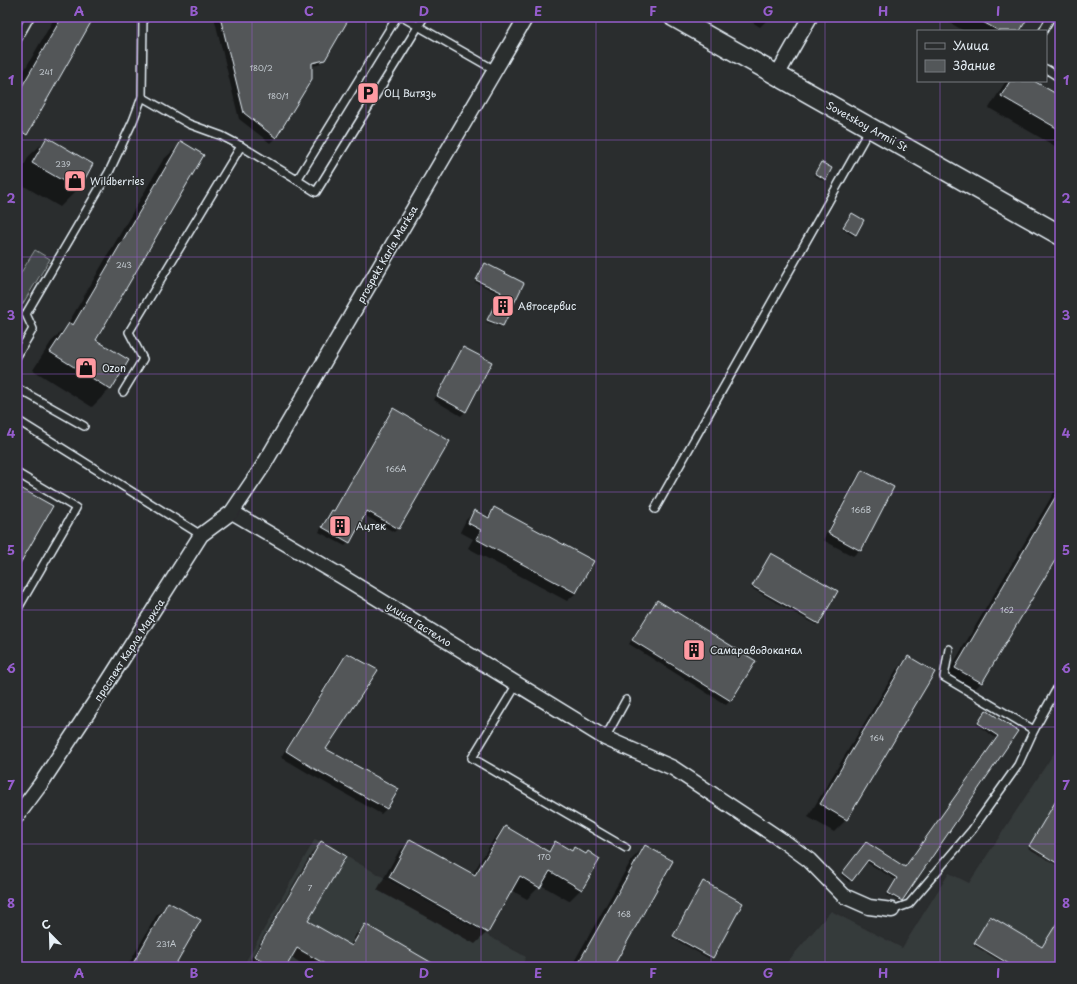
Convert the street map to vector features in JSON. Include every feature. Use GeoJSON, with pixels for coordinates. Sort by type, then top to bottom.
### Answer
{"type":"FeatureCollection","features":[{"type":"Feature","properties":{"kind":"main road","name":"Sovetskoy Armii St"},"geometry":{"type":"LineString","coordinates":[[674,17],[1060,235]]}},
{"type":"Feature","properties":{"kind":"street"},"geometry":{"type":"LineString","coordinates":[[495,70],[526,17]]}},
{"type":"Feature","properties":{"kind":"street"},"geometry":{"type":"LineString","coordinates":[[777,75],[810,17]]}},
{"type":"Feature","properties":{"kind":"street","name":"проспект Карла Маркса"},"geometry":{"type":"LineString","coordinates":[[17,816],[40,785],[106,685],[201,535],[232,512],[263,466],[495,70]]}},
{"type":"Feature","properties":{"kind":"street","name":"улица Гастелло"},"geometry":{"type":"LineString","coordinates":[[232,512],[341,576],[605,738],[673,768],[809,860],[844,896],[868,907],[892,910]]}},
{"type":"Feature","properties":{"kind":"lane"},"geometry":{"type":"LineString","coordinates":[[17,40],[30,17]]}},
{"type":"Feature","properties":{"kind":"lane"},"geometry":{"type":"LineString","coordinates":[[17,356],[33,329],[26,314],[109,172],[133,121],[142,97],[143,17]]}},
{"type":"Feature","properties":{"kind":"lane"},"geometry":{"type":"LineString","coordinates":[[297,180],[397,17]]}},
{"type":"Feature","properties":{"kind":"lane"},"geometry":{"type":"LineString","coordinates":[[402,17],[495,70]]}},
{"type":"Feature","properties":{"kind":"lane"},"geometry":{"type":"LineString","coordinates":[[142,97],[189,124],[222,136],[241,146],[316,192],[424,17]]}},
{"type":"Feature","properties":{"kind":"lane"},"geometry":{"type":"LineString","coordinates":[[1044,30],[1051,17]]}},
{"type":"Feature","properties":{"kind":"lane"},"geometry":{"type":"LineString","coordinates":[[1047,70],[1060,78]]}},
{"type":"Feature","properties":{"kind":"lane"},"geometry":{"type":"LineString","coordinates":[[655,509],[870,128]]}},
{"type":"Feature","properties":{"kind":"lane"},"geometry":{"type":"LineString","coordinates":[[123,392],[142,359],[129,332],[241,146]]}},
{"type":"Feature","properties":{"kind":"lane"},"geometry":{"type":"LineString","coordinates":[[17,388],[84,426]]}},
{"type":"Feature","properties":{"kind":"lane"},"geometry":{"type":"LineString","coordinates":[[17,420],[201,535]]}},
{"type":"Feature","properties":{"kind":"lane"},"geometry":{"type":"LineString","coordinates":[[17,473],[76,508],[17,610]]}},
{"type":"Feature","properties":{"kind":"lane"},"geometry":{"type":"LineString","coordinates":[[949,649],[944,677],[1034,730]]}},
{"type":"Feature","properties":{"kind":"lane"},"geometry":{"type":"LineString","coordinates":[[892,910],[908,904],[972,830],[1018,765],[1034,730],[1060,683]]}},
{"type":"Feature","properties":{"kind":"lane"},"geometry":{"type":"LineString","coordinates":[[517,684],[472,758],[626,848]]}},
{"type":"Feature","properties":{"kind":"lane"},"geometry":{"type":"LineString","coordinates":[[605,738],[626,700]]}},
{"type":"Feature","properties":{"kind":"shaded area"},"geometry":{"type":"Polygon","coordinates":[[[35,250],[50,259],[22,305],[17,302],[17,279],[35,250]]]}},
{"type":"Feature","properties":{"kind":"shaded area"},"geometry":{"type":"Polygon","coordinates":[[[1060,744],[1060,967],[783,967],[831,911],[902,948],[949,873],[969,883],[1060,744]]]}},
{"type":"Feature","properties":{"kind":"shaded area"},"geometry":{"type":"Polygon","coordinates":[[[315,839],[526,957],[521,967],[257,967],[246,961],[315,839]]]}},
{"type":"Feature","properties":{"kind":"building"},"geometry":{"type":"Polygon","coordinates":[[[62,17],[94,17],[27,135],[17,129],[17,95],[62,17]]]}},
{"type":"Feature","properties":{"kind":"building"},"geometry":{"type":"Polygon","coordinates":[[[220,17],[350,17],[325,60],[312,63],[312,79],[276,138],[244,113],[220,17]]]}},
{"type":"Feature","properties":{"kind":"building"},"geometry":{"type":"Polygon","coordinates":[[[974,17],[1028,17],[1021,30],[997,30],[974,17]]]}},
{"type":"Feature","properties":{"kind":"building"},"geometry":{"type":"Polygon","coordinates":[[[1009,82],[1036,82],[1060,96],[1060,130],[1001,96],[1009,82]]]}},
{"type":"Feature","properties":{"kind":"building"},"geometry":{"type":"Polygon","coordinates":[[[47,137],[93,164],[79,190],[32,163],[47,137]]]}},
{"type":"Feature","properties":{"kind":"building"},"geometry":{"type":"Polygon","coordinates":[[[181,141],[204,155],[96,340],[129,360],[111,390],[50,352],[69,323],[73,325],[181,141]]]}},
{"type":"Feature","properties":{"kind":"building"},"geometry":{"type":"Polygon","coordinates":[[[821,162],[832,168],[826,180],[815,173],[821,162]]]}},
{"type":"Feature","properties":{"kind":"building"},"geometry":{"type":"Polygon","coordinates":[[[852,213],[864,220],[856,235],[843,227],[852,213]]]}},
{"type":"Feature","properties":{"kind":"building","name":"Автосервис"},"geometry":{"type":"Polygon","coordinates":[[[485,263],[524,283],[503,326],[487,320],[501,292],[476,280],[485,263]]]}},
{"type":"Feature","properties":{"kind":"building"},"geometry":{"type":"Polygon","coordinates":[[[463,347],[492,362],[466,412],[437,396],[463,347]]]}},
{"type":"Feature","properties":{"kind":"building"},"geometry":{"type":"Polygon","coordinates":[[[393,408],[450,441],[399,529],[367,511],[350,543],[322,527],[332,510],[334,511],[393,408]]]}},
{"type":"Feature","properties":{"kind":"building"},"geometry":{"type":"Polygon","coordinates":[[[862,470],[894,487],[861,551],[828,533],[862,470]]]}},
{"type":"Feature","properties":{"kind":"building"},"geometry":{"type":"Polygon","coordinates":[[[17,486],[53,506],[17,569],[17,486]]]}},
{"type":"Feature","properties":{"kind":"building"},"geometry":{"type":"Polygon","coordinates":[[[1060,489],[1060,552],[982,683],[955,668],[1060,489]]]}},
{"type":"Feature","properties":{"kind":"building"},"geometry":{"type":"Polygon","coordinates":[[[494,507],[594,561],[576,593],[476,539],[481,530],[468,523],[474,510],[489,518],[494,507]]]}},
{"type":"Feature","properties":{"kind":"building"},"geometry":{"type":"Polygon","coordinates":[[[771,553],[838,591],[819,624],[752,586],[771,553]]]}},
{"type":"Feature","properties":{"kind":"building","name":"Самараводоканал"},"geometry":{"type":"Polygon","coordinates":[[[657,600],[756,661],[731,701],[632,640],[657,600]]]}},
{"type":"Feature","properties":{"kind":"building"},"geometry":{"type":"Polygon","coordinates":[[[347,653],[378,670],[326,749],[399,789],[387,809],[313,768],[286,751],[347,653]]]}},
{"type":"Feature","properties":{"kind":"building"},"geometry":{"type":"Polygon","coordinates":[[[908,656],[935,672],[847,820],[820,804],[908,656]]]}},
{"type":"Feature","properties":{"kind":"building"},"geometry":{"type":"Polygon","coordinates":[[[986,710],[1018,731],[902,901],[888,893],[897,878],[868,860],[852,881],[842,873],[866,842],[905,867],[998,736],[978,723],[986,710]]]}},
{"type":"Feature","properties":{"kind":"building"},"geometry":{"type":"Polygon","coordinates":[[[1060,794],[1060,865],[1029,846],[1060,794]]]}},
{"type":"Feature","properties":{"kind":"building"},"geometry":{"type":"Polygon","coordinates":[[[505,826],[549,852],[555,841],[572,851],[574,847],[586,854],[588,851],[600,859],[582,890],[550,871],[540,888],[520,876],[488,933],[389,877],[410,839],[475,875],[505,826]]]}},
{"type":"Feature","properties":{"kind":"building"},"geometry":{"type":"Polygon","coordinates":[[[321,841],[346,856],[308,921],[352,946],[365,924],[439,967],[330,967],[297,948],[286,967],[274,967],[254,956],[321,841]]]}},
{"type":"Feature","properties":{"kind":"building"},"geometry":{"type":"Polygon","coordinates":[[[645,845],[673,861],[613,967],[576,967],[645,845]]]}},
{"type":"Feature","properties":{"kind":"building"},"geometry":{"type":"Polygon","coordinates":[[[703,881],[743,903],[713,958],[673,936],[703,881]]]}},
{"type":"Feature","properties":{"kind":"building"},"geometry":{"type":"Polygon","coordinates":[[[168,902],[201,920],[174,967],[131,967],[168,902]]]}},
{"type":"Feature","properties":{"kind":"building"},"geometry":{"type":"Polygon","coordinates":[[[990,916],[1042,947],[1060,918],[1060,967],[1014,967],[974,943],[990,916]]]}},
{"type":"Feature","properties":{"kind":"place","name":"ОЦ Витязь"},"geometry":{"type":"Point","coordinates":[368,93]}},
{"type":"Feature","properties":{"kind":"place","name":"Wildberries"},"geometry":{"type":"Point","coordinates":[75,181]}},
{"type":"Feature","properties":{"kind":"place","name":"Автосервис"},"geometry":{"type":"Point","coordinates":[503,306]}},
{"type":"Feature","properties":{"kind":"place","name":"Ozon"},"geometry":{"type":"Point","coordinates":[86,368]}},
{"type":"Feature","properties":{"kind":"place","name":"Ацтек"},"geometry":{"type":"Point","coordinates":[340,526]}},
{"type":"Feature","properties":{"kind":"place","name":"Самараводоканал"},"geometry":{"type":"Point","coordinates":[694,650]}}]}
